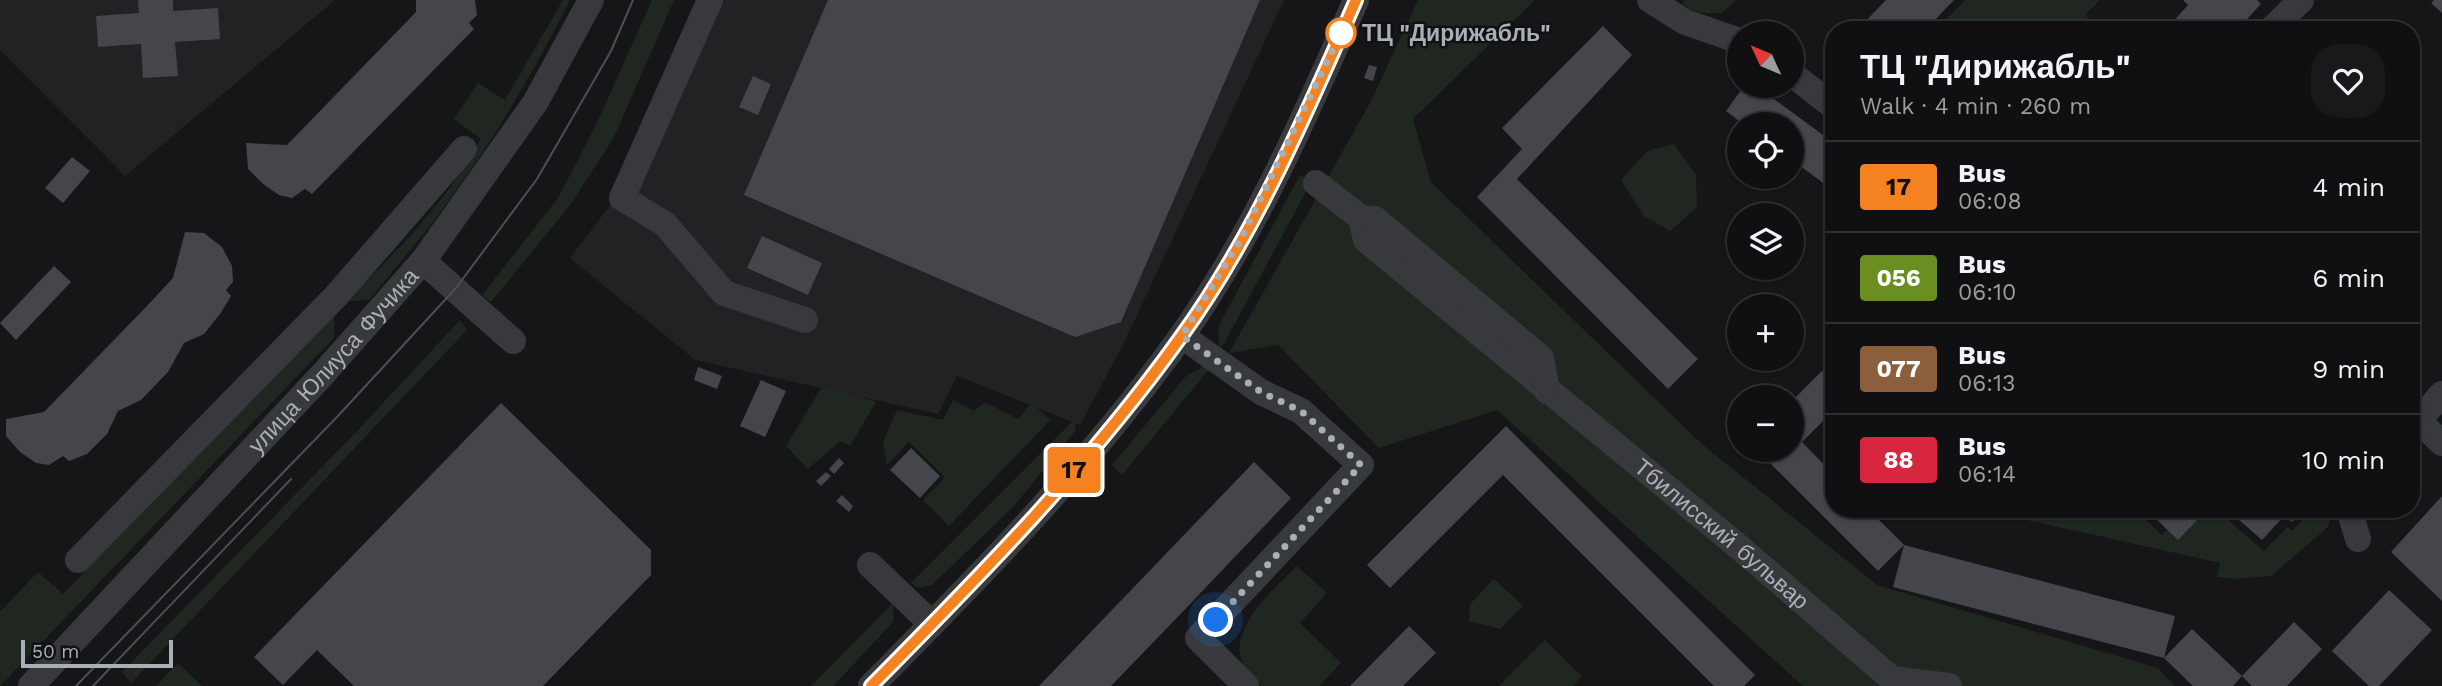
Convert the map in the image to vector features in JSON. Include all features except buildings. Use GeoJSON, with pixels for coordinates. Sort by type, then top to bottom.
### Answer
{"type":"FeatureCollection","features":[{"type":"Feature","properties":{"kind":"street","name":"улица Юлиуса Фучика"},"geometry":{"type":"LineString","coordinates":[[31,686],[323,374],[423,261],[535,103],[590,0]]}},
{"type":"Feature","properties":{"kind":"street"},"geometry":{"type":"LineString","coordinates":[[710,0],[622,198],[665,224],[724,293],[805,320]]}},
{"type":"Feature","properties":{"kind":"street"},"geometry":{"type":"LineString","coordinates":[[871,686],[932,624],[1108,433],[1182,336],[1242,237],[1300,123],[1356,0]]}},
{"type":"Feature","properties":{"kind":"street"},"geometry":{"type":"LineString","coordinates":[[1650,0],[1685,22],[1727,37]]}},
{"type":"Feature","properties":{"kind":"street"},"geometry":{"type":"LineString","coordinates":[[2280,21],[2301,0]]}},
{"type":"Feature","properties":{"kind":"street"},"geometry":{"type":"LineString","coordinates":[[1804,83],[1825,100]]}},
{"type":"Feature","properties":{"kind":"street"},"geometry":{"type":"LineString","coordinates":[[78,560],[336,296],[464,149]]}},
{"type":"Feature","properties":{"kind":"street","name":"Тбилисский бульвар"},"geometry":{"type":"LineString","coordinates":[[1316,183],[1361,218],[1366,240],[1739,547],[1896,682],[1949,686]]}},
{"type":"Feature","properties":{"kind":"street"},"geometry":{"type":"LineString","coordinates":[[423,261],[513,341]]}},
{"type":"Feature","properties":{"kind":"street"},"geometry":{"type":"LineString","coordinates":[[1182,336],[1261,392],[1301,411],[1361,465],[1198,638],[1246,686]]}},
{"type":"Feature","properties":{"kind":"street"},"geometry":{"type":"LineString","coordinates":[[2420,414],[2442,394]]}},
{"type":"Feature","properties":{"kind":"street"},"geometry":{"type":"LineString","coordinates":[[2420,423],[2442,443]]}},
{"type":"Feature","properties":{"kind":"street"},"geometry":{"type":"LineString","coordinates":[[2352,518],[2358,539]]}},
{"type":"Feature","properties":{"kind":"street"},"geometry":{"type":"LineString","coordinates":[[870,565],[932,624]]}},
{"type":"Feature","properties":{"kind":"shaded area"},"geometry":{"type":"Polygon","coordinates":[[[0,0],[335,0],[125,176],[0,50],[0,0]]]}},
{"type":"Feature","properties":{"kind":"shaded area"},"geometry":{"type":"Polygon","coordinates":[[[563,0],[570,0],[529,77],[450,199],[369,300],[346,301],[420,225],[468,162],[481,139],[454,119],[478,83],[505,100],[563,0]]]}},
{"type":"Feature","properties":{"kind":"shaded area"},"geometry":{"type":"Polygon","coordinates":[[[652,0],[674,0],[614,137],[571,204],[491,302],[482,295],[558,198],[597,123],[652,0]]]}},
{"type":"Feature","properties":{"kind":"shaded area"},"geometry":{"type":"Polygon","coordinates":[[[696,0],[1284,0],[1123,345],[1080,425],[957,376],[938,414],[695,360],[570,258],[617,196],[696,0]]]}},
{"type":"Feature","properties":{"kind":"shaded area"},"geometry":{"type":"Polygon","coordinates":[[[1418,0],[1535,0],[1413,119],[1431,182],[1702,444],[1877,585],[2158,668],[2175,686],[1803,686],[1497,410],[1379,448],[1278,345],[1229,353],[1371,101],[1418,0]]]}},
{"type":"Feature","properties":{"kind":"shaded area"},"geometry":{"type":"Polygon","coordinates":[[[1685,0],[1736,0],[1722,13],[1711,13],[1691,9],[1682,3],[1685,0]]]}},
{"type":"Feature","properties":{"kind":"shaded area"},"geometry":{"type":"Polygon","coordinates":[[[1965,0],[2100,0],[2085,15],[2091,21],[1945,21],[1965,0]]]}},
{"type":"Feature","properties":{"kind":"shaded area"},"geometry":{"type":"Polygon","coordinates":[[[1674,144],[1696,175],[1697,207],[1670,231],[1644,216],[1621,180],[1647,151],[1674,144]]]}},
{"type":"Feature","properties":{"kind":"shaded area"},"geometry":{"type":"Polygon","coordinates":[[[1300,175],[1311,182],[1224,344],[1219,347],[1218,327],[1300,175]]]}},
{"type":"Feature","properties":{"kind":"shaded area"},"geometry":{"type":"Polygon","coordinates":[[[328,312],[334,317],[334,338],[0,686],[0,612],[38,572],[63,594],[313,336],[328,312]]]}},
{"type":"Feature","properties":{"kind":"shaded area"},"geometry":{"type":"Polygon","coordinates":[[[460,320],[467,330],[131,683],[122,672],[359,429],[460,320]]]}},
{"type":"Feature","properties":{"kind":"shaded area"},"geometry":{"type":"Polygon","coordinates":[[[1206,365],[1210,368],[1122,475],[1112,465],[1186,376],[1206,365]]]}},
{"type":"Feature","properties":{"kind":"shaded area"},"geometry":{"type":"Polygon","coordinates":[[[823,385],[876,402],[850,446],[840,441],[808,469],[786,446],[823,385]]]}},
{"type":"Feature","properties":{"kind":"shaded area"},"geometry":{"type":"Polygon","coordinates":[[[953,400],[974,411],[985,402],[1018,419],[1032,403],[1050,420],[949,526],[923,500],[945,477],[909,442],[887,465],[883,442],[897,410],[943,420],[953,400]]]}},
{"type":"Feature","properties":{"kind":"shaded area"},"geometry":{"type":"Polygon","coordinates":[[[1074,420],[1076,430],[1014,506],[932,585],[918,588],[911,583],[1074,420]]]}},
{"type":"Feature","properties":{"kind":"shaded area"},"geometry":{"type":"Polygon","coordinates":[[[2018,518],[2144,518],[2162,535],[2178,518],[2232,518],[2229,521],[2264,551],[2287,527],[2292,531],[2304,518],[2330,518],[2328,527],[2271,576],[2234,579],[2217,577],[2220,563],[2018,518]]]}},
{"type":"Feature","properties":{"kind":"shaded area"},"geometry":{"type":"Polygon","coordinates":[[[1297,566],[1327,593],[1300,623],[1341,663],[1319,686],[1261,686],[1246,671],[1240,657],[1240,642],[1245,627],[1264,599],[1297,566]]]}},
{"type":"Feature","properties":{"kind":"shaded area"},"geometry":{"type":"Polygon","coordinates":[[[1494,579],[1523,606],[1500,629],[1469,621],[1470,604],[1494,579]]]}},
{"type":"Feature","properties":{"kind":"shaded area"},"geometry":{"type":"Polygon","coordinates":[[[893,603],[894,621],[833,686],[811,686],[893,603]]]}},
{"type":"Feature","properties":{"kind":"shaded area"},"geometry":{"type":"Polygon","coordinates":[[[1545,640],[1582,676],[1573,686],[1499,686],[1545,640]]]}},
{"type":"Feature","properties":{"kind":"shaded area"},"geometry":{"type":"Polygon","coordinates":[[[178,663],[202,686],[156,686],[178,663]]]}},
{"type":"Feature","properties":{"kind":"tram line"},"geometry":{"type":"LineString","coordinates":[[76,686],[337,417],[456,288],[537,179],[611,51],[633,0]]}},
{"type":"Feature","properties":{"kind":"tram line"},"geometry":{"type":"LineString","coordinates":[[93,686],[291,479]]}},
{"type":"Feature","properties":{"kind":"bus line","name":"17"},"geometry":{"type":"LineString","coordinates":[[871,686],[932,624],[1108,433],[1182,336],[1242,237],[1300,123],[1356,0]]}},
{"type":"Feature","properties":{"kind":"place","name":"ТЦ \"Дирижабль\""},"geometry":{"type":"Point","coordinates":[1341,33]}},
{"type":"Feature","properties":{"kind":"route"},"geometry":{"type":"LineString","coordinates":[[1216,620],[1361,465],[1301,411],[1261,392],[1182,336],[1242,237],[1300,123],[1341,33]]}}]}
